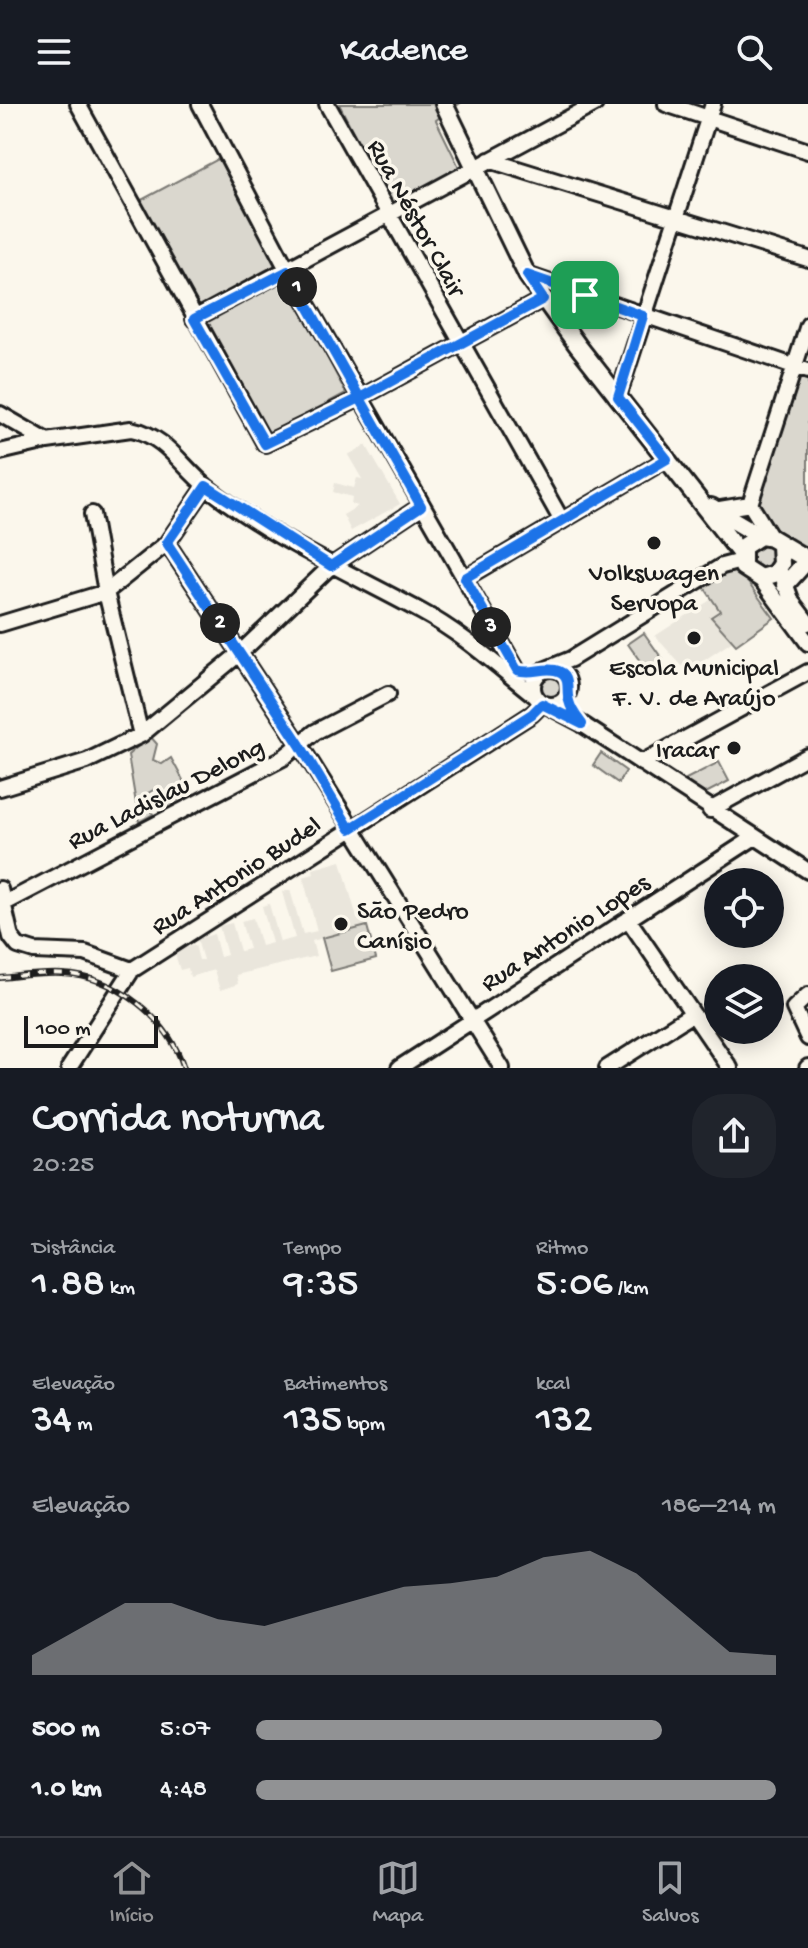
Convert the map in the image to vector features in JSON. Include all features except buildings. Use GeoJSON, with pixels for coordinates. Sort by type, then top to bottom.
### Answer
{"type":"FeatureCollection","features":[{"type":"Feature","properties":{"kind":"main road"},"geometry":{"type":"LineString","coordinates":[[444,104],[527,275],[694,493],[741,557],[748,573],[760,578],[780,566],[806,563]]}},
{"type":"Feature","properties":{"kind":"main road"},"geometry":{"type":"LineString","coordinates":[[694,493],[714,510],[806,563]]}},
{"type":"Feature","properties":{"kind":"main road"},"geometry":{"type":"LineString","coordinates":[[741,557],[747,541],[770,540]]}},
{"type":"Feature","properties":{"kind":"main road"},"geometry":{"type":"LineString","coordinates":[[770,540],[780,566]]}},
{"type":"Feature","properties":{"kind":"main road"},"geometry":{"type":"LineString","coordinates":[[785,585],[806,563]]}},
{"type":"Feature","properties":{"kind":"street"},"geometry":{"type":"LineString","coordinates":[[78,104],[261,439],[272,443],[543,299]]}},
{"type":"Feature","properties":{"kind":"street"},"geometry":{"type":"LineString","coordinates":[[200,104],[288,271],[517,670]]}},
{"type":"Feature","properties":{"kind":"street","name":"Rua Néstor Clair"},"geometry":{"type":"LineString","coordinates":[[327,104],[562,521]]}},
{"type":"Feature","properties":{"kind":"street"},"geometry":{"type":"LineString","coordinates":[[194,319],[390,216],[579,108],[595,104]]}},
{"type":"Feature","properties":{"kind":"street"},"geometry":{"type":"LineString","coordinates":[[666,104],[710,111],[808,151]]}},
{"type":"Feature","properties":{"kind":"street"},"geometry":{"type":"LineString","coordinates":[[618,397],[710,111]]}},
{"type":"Feature","properties":{"kind":"street"},"geometry":{"type":"LineString","coordinates":[[489,160],[808,259]]}},
{"type":"Feature","properties":{"kind":"street"},"geometry":{"type":"LineString","coordinates":[[527,275],[802,369]]}},
{"type":"Feature","properties":{"kind":"street"},"geometry":{"type":"LineString","coordinates":[[750,504],[802,369],[808,325]]}},
{"type":"Feature","properties":{"kind":"street"},"geometry":{"type":"LineString","coordinates":[[0,414],[47,441]]}},
{"type":"Feature","properties":{"kind":"street"},"geometry":{"type":"LineString","coordinates":[[0,452],[47,441],[131,429],[163,443],[206,486],[331,566],[424,613],[487,655],[541,701],[582,724],[808,871]]}},
{"type":"Feature","properties":{"kind":"street"},"geometry":{"type":"LineString","coordinates":[[465,578],[667,459]]}},
{"type":"Feature","properties":{"kind":"street"},"geometry":{"type":"LineString","coordinates":[[0,624],[106,592],[167,543],[206,486]]}},
{"type":"Feature","properties":{"kind":"street"},"geometry":{"type":"LineString","coordinates":[[714,510],[750,504]]}},
{"type":"Feature","properties":{"kind":"street"},"geometry":{"type":"LineString","coordinates":[[750,504],[770,540]]}},
{"type":"Feature","properties":{"kind":"street"},"geometry":{"type":"LineString","coordinates":[[0,788],[87,761],[141,735],[240,653],[331,566],[421,506]]}},
{"type":"Feature","properties":{"kind":"street"},"geometry":{"type":"LineString","coordinates":[[92,514],[106,592],[141,735]]}},
{"type":"Feature","properties":{"kind":"street"},"geometry":{"type":"LineString","coordinates":[[167,543],[300,745],[502,1068]]}},
{"type":"Feature","properties":{"kind":"street"},"geometry":{"type":"LineString","coordinates":[[541,701],[533,683],[542,671],[571,659],[741,557]]}},
{"type":"Feature","properties":{"kind":"street"},"geometry":{"type":"LineString","coordinates":[[780,566],[785,585],[808,623]]}},
{"type":"Feature","properties":{"kind":"street"},"geometry":{"type":"LineString","coordinates":[[760,578],[808,643]]}},
{"type":"Feature","properties":{"kind":"street"},"geometry":{"type":"LineString","coordinates":[[487,655],[494,632]]}},
{"type":"Feature","properties":{"kind":"street"},"geometry":{"type":"LineString","coordinates":[[487,655],[517,670],[556,670],[567,687],[582,724]]}},
{"type":"Feature","properties":{"kind":"street"},"geometry":{"type":"LineString","coordinates":[[541,701],[559,703],[567,687],[571,659]]}},
{"type":"Feature","properties":{"kind":"street"},"geometry":{"type":"LineString","coordinates":[[641,763],[808,672]]}},
{"type":"Feature","properties":{"kind":"street","name":"Rua Ladislau Delong"},"geometry":{"type":"LineString","coordinates":[[1,896],[283,758],[315,732],[388,694]]}},
{"type":"Feature","properties":{"kind":"street","name":"Rua Antonio Budel"},"geometry":{"type":"LineString","coordinates":[[69,1068],[132,970],[532,714],[541,701]]}},
{"type":"Feature","properties":{"kind":"street"},"geometry":{"type":"LineString","coordinates":[[710,810],[808,756]]}},
{"type":"Feature","properties":{"kind":"street","name":"Rua Antonio Lopes"},"geometry":{"type":"LineString","coordinates":[[399,1068],[420,1062],[472,1019],[755,837]]}},
{"type":"Feature","properties":{"kind":"street"},"geometry":{"type":"LineString","coordinates":[[1,896],[11,937],[18,946],[34,951],[85,953],[132,970]]}},
{"type":"Feature","properties":{"kind":"street"},"geometry":{"type":"LineString","coordinates":[[628,919],[730,1068]]}},
{"type":"Feature","properties":{"kind":"street"},"geometry":{"type":"LineString","coordinates":[[808,995],[794,1008],[808,1038]]}},
{"type":"Feature","properties":{"kind":"street"},"geometry":{"type":"LineString","coordinates":[[607,1068],[692,1014]]}},
{"type":"Feature","properties":{"kind":"shaded area"},"geometry":{"type":"Polygon","coordinates":[[[339,104],[459,104],[436,120],[460,169],[391,206],[339,104]]]}},
{"type":"Feature","properties":{"kind":"shaded area"},"geometry":{"type":"Polygon","coordinates":[[[220,158],[279,266],[196,307],[136,203],[220,158]]]}},
{"type":"Feature","properties":{"kind":"shaded area"},"geometry":{"type":"Polygon","coordinates":[[[286,280],[346,393],[268,435],[206,323],[286,280]]]}},
{"type":"Feature","properties":{"kind":"shaded area"},"geometry":{"type":"Polygon","coordinates":[[[799,375],[808,376],[808,554],[782,536],[755,509],[799,375]]]}},
{"type":"Feature","properties":{"kind":"shaded area"},"geometry":{"type":"Polygon","coordinates":[[[366,445],[400,504],[351,531],[343,515],[358,506],[351,504],[352,497],[333,492],[335,483],[354,488],[357,478],[362,479],[348,455],[366,445]]]}},
{"type":"Feature","properties":{"kind":"shaded area"},"geometry":{"type":"Polygon","coordinates":[[[770,543],[776,555],[771,567],[754,571],[744,550],[747,545],[770,543]]]}},
{"type":"Feature","properties":{"kind":"shaded area"},"geometry":{"type":"Polygon","coordinates":[[[735,565],[774,618],[736,645],[711,617],[720,611],[704,587],[735,565]]]}},
{"type":"Feature","properties":{"kind":"shaded area","name":"Escola Municipal F. V. de Araújo"},"geometry":{"type":"Polygon","coordinates":[[[712,599],[720,611],[712,617],[733,641],[703,661],[706,666],[691,676],[655,636],[712,599]]]}},
{"type":"Feature","properties":{"kind":"shaded area"},"geometry":{"type":"Polygon","coordinates":[[[644,633],[663,660],[647,671],[628,644],[644,633]]]}},
{"type":"Feature","properties":{"kind":"shaded area"},"geometry":{"type":"Polygon","coordinates":[[[549,674],[560,681],[561,686],[554,697],[549,698],[538,691],[537,686],[544,675],[549,674]]]}},
{"type":"Feature","properties":{"kind":"shaded area"},"geometry":{"type":"Polygon","coordinates":[[[150,736],[157,744],[153,760],[162,764],[171,758],[190,793],[165,806],[155,789],[143,796],[153,814],[139,822],[128,755],[150,736]]]}},
{"type":"Feature","properties":{"kind":"shaded area"},"geometry":{"type":"Polygon","coordinates":[[[601,753],[626,771],[618,783],[593,765],[601,753]]]}},
{"type":"Feature","properties":{"kind":"shaded area"},"geometry":{"type":"Polygon","coordinates":[[[719,762],[729,781],[700,796],[682,781],[719,762]]]}},
{"type":"Feature","properties":{"kind":"shaded area","name":"São Pedro Canísio"},"geometry":{"type":"Polygon","coordinates":[[[341,861],[357,918],[364,917],[367,926],[312,941],[316,956],[236,975],[238,984],[220,990],[214,970],[190,977],[188,968],[180,970],[174,951],[195,945],[199,960],[203,960],[197,939],[214,934],[220,957],[227,955],[219,926],[232,923],[240,951],[249,949],[241,921],[253,918],[261,946],[272,943],[262,906],[269,904],[280,942],[295,938],[282,892],[290,890],[303,934],[317,931],[303,877],[314,874],[313,869],[341,861]]]}},
{"type":"Feature","properties":{"kind":"shaded area"},"geometry":{"type":"Polygon","coordinates":[[[367,926],[376,959],[331,971],[322,938],[367,926]]]}},
{"type":"Feature","properties":{"kind":"railway"},"geometry":{"type":"LineString","coordinates":[[0,978],[62,974],[102,982],[120,991],[153,1017],[166,1032],[184,1068]]}},
{"type":"Feature","properties":{"kind":"place","name":"Volkswagen Servopa"},"geometry":{"type":"Point","coordinates":[654,543]}},
{"type":"Feature","properties":{"kind":"place","name":"Escola Municipal F. V. de Araújo"},"geometry":{"type":"Point","coordinates":[694,638]}},
{"type":"Feature","properties":{"kind":"place","name":"Iracar"},"geometry":{"type":"Point","coordinates":[734,748]}},
{"type":"Feature","properties":{"kind":"place","name":"São Pedro Canísio"},"geometry":{"type":"Point","coordinates":[341,924]}},
{"type":"Feature","properties":{"kind":"route"},"geometry":{"type":"LineString","coordinates":[[585,295],[527,275],[543,299],[360,398],[265,444],[194,319],[288,271],[360,398],[421,506],[331,566],[206,486],[167,543],[300,745],[350,829],[532,714],[542,704],[582,724],[569,705],[568,683],[562,673],[550,669],[539,673],[517,670],[465,578],[667,459],[618,397],[643,316],[585,295]]}}]}
